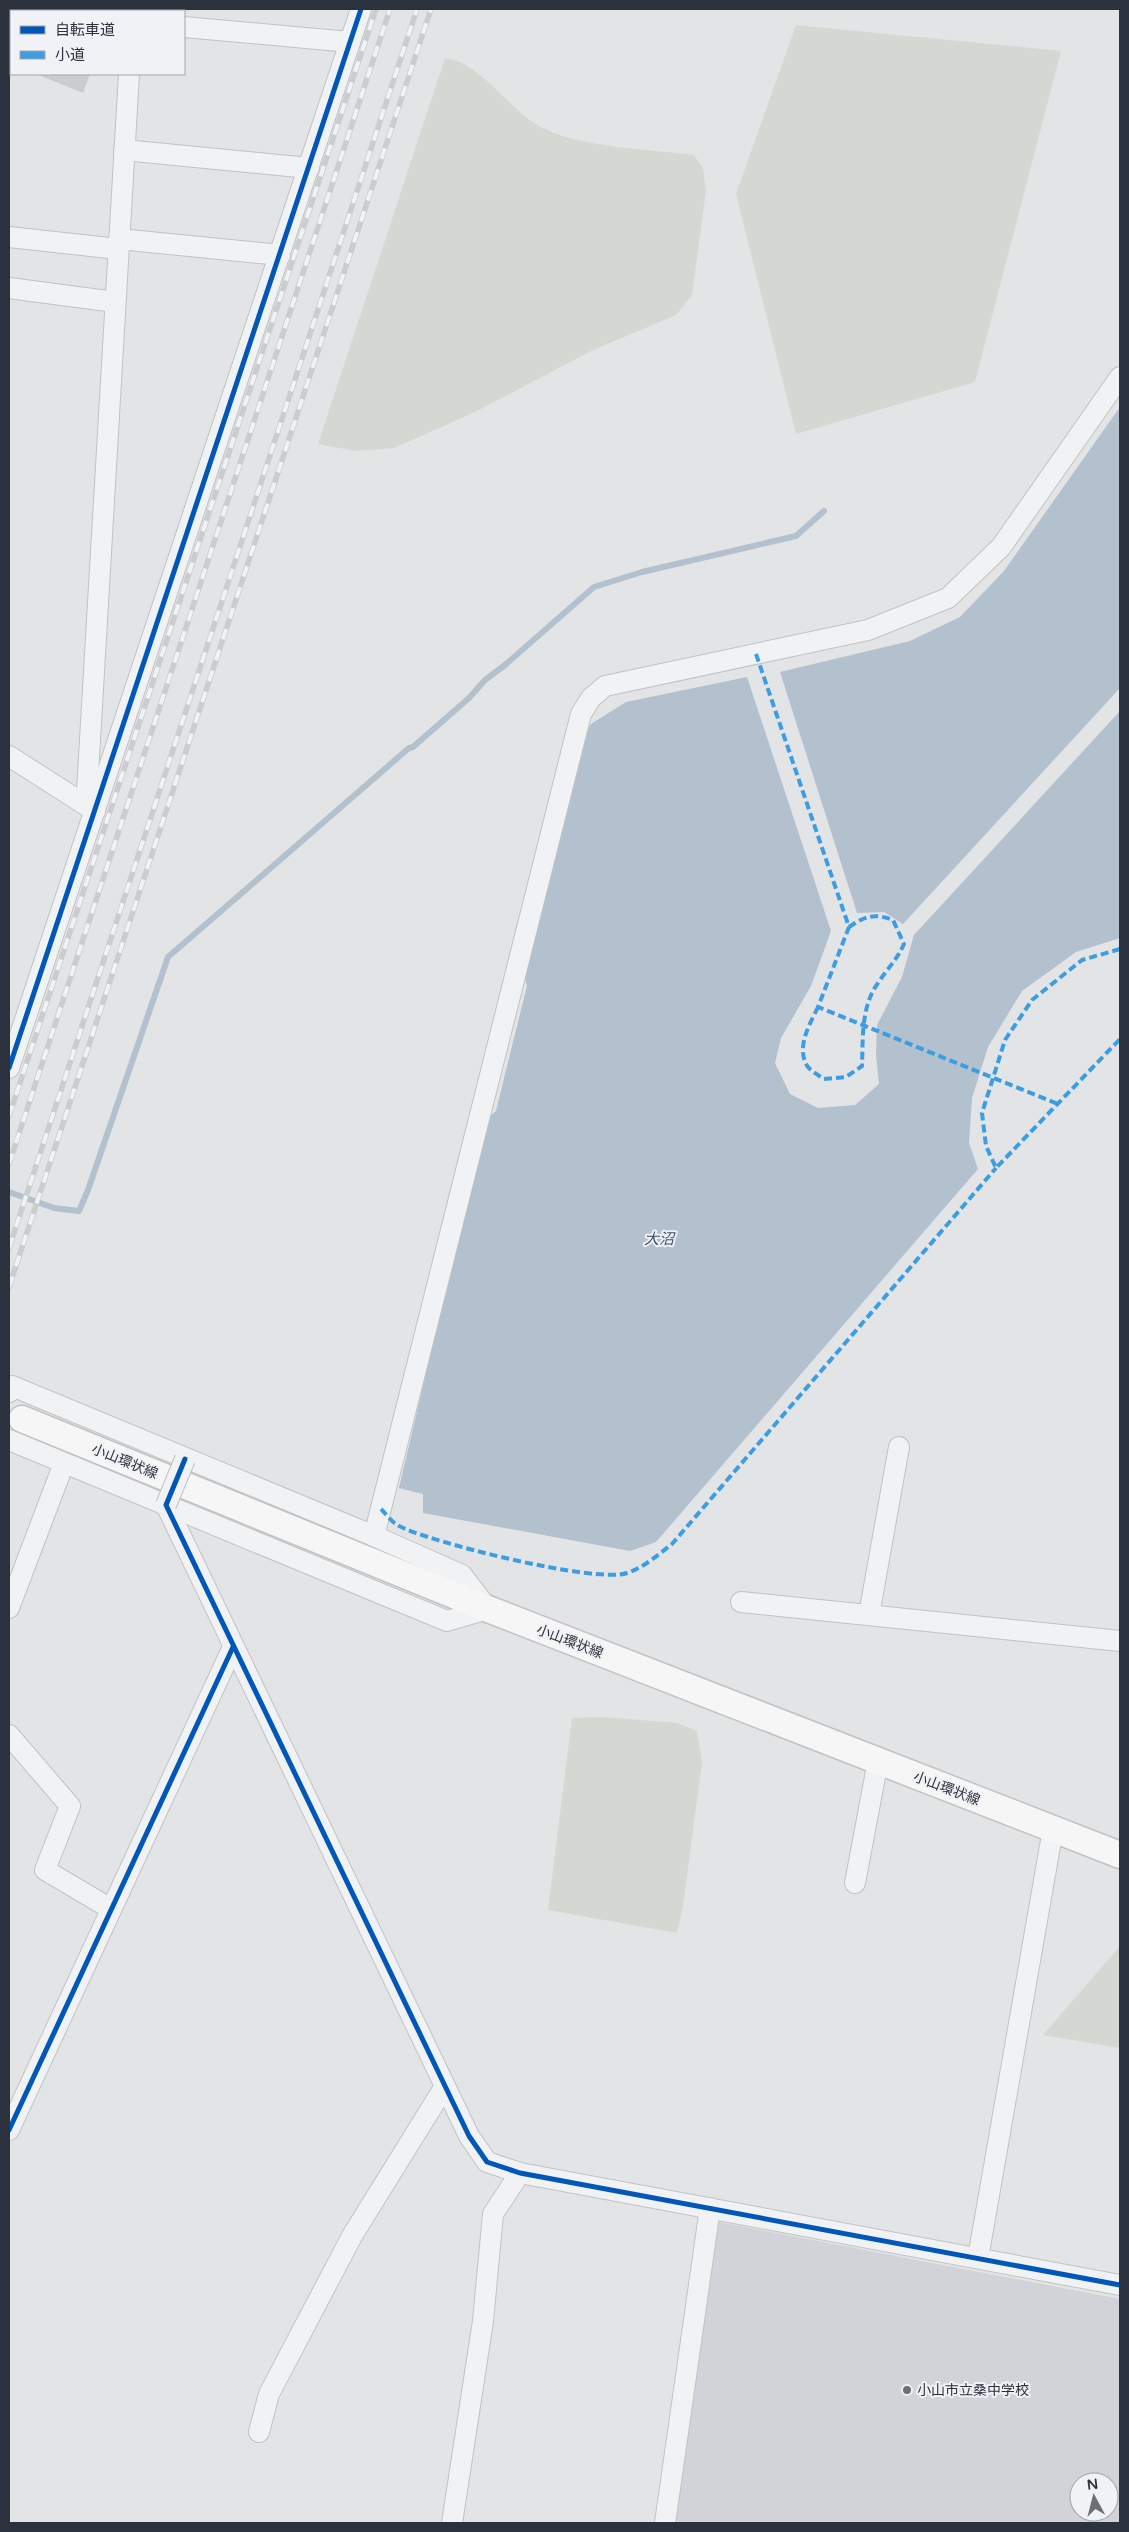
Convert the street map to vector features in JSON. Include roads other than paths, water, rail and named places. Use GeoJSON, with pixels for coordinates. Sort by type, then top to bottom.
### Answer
{"type":"FeatureCollection","features":[{"type":"Feature","properties":{"kind":"main road","name":"小山環状線"},"geometry":{"type":"LineString","coordinates":[[22,1419],[488,1609],[1120,1855]]}},
{"type":"Feature","properties":{"kind":"street"},"geometry":{"type":"LineString","coordinates":[[9,1068],[361,9]]}},
{"type":"Feature","properties":{"kind":"street"},"geometry":{"type":"LineString","coordinates":[[185,27],[350,42]]}},
{"type":"Feature","properties":{"kind":"street"},"geometry":{"type":"LineString","coordinates":[[95,811],[87,791],[129,75]]}},
{"type":"Feature","properties":{"kind":"street"},"geometry":{"type":"LineString","coordinates":[[124,150],[308,168]]}},
{"type":"Feature","properties":{"kind":"street"},"geometry":{"type":"LineString","coordinates":[[9,237],[280,254]]}},
{"type":"Feature","properties":{"kind":"street"},"geometry":{"type":"LineString","coordinates":[[9,288],[115,302]]}},
{"type":"Feature","properties":{"kind":"street"},"geometry":{"type":"LineString","coordinates":[[374,1536],[582,714],[591,698],[605,686],[868,630],[948,598],[1001,547],[1120,377]]}},
{"type":"Feature","properties":{"kind":"street"},"geometry":{"type":"LineString","coordinates":[[9,756],[95,811]]}},
{"type":"Feature","properties":{"kind":"street"},"geometry":{"type":"LineString","coordinates":[[9,1392],[12,1386],[374,1536],[462,1575],[488,1609],[447,1622],[9,1440]]}},
{"type":"Feature","properties":{"kind":"street"},"geometry":{"type":"LineString","coordinates":[[870,1616],[899,1447]]}},
{"type":"Feature","properties":{"kind":"street"},"geometry":{"type":"LineString","coordinates":[[185,1459],[166,1505],[469,2136],[486,2162],[520,2173],[1120,2285]]}},
{"type":"Feature","properties":{"kind":"street"},"geometry":{"type":"LineString","coordinates":[[9,1608],[64,1463]]}},
{"type":"Feature","properties":{"kind":"street"},"geometry":{"type":"LineString","coordinates":[[741,1602],[1120,1641]]}},
{"type":"Feature","properties":{"kind":"street"},"geometry":{"type":"LineString","coordinates":[[9,2130],[233,1647]]}},
{"type":"Feature","properties":{"kind":"street"},"geometry":{"type":"LineString","coordinates":[[9,1735],[70,1806],[45,1870],[111,1909]]}},
{"type":"Feature","properties":{"kind":"street"},"geometry":{"type":"LineString","coordinates":[[855,1883],[878,1761]]}},
{"type":"Feature","properties":{"kind":"street"},"geometry":{"type":"LineString","coordinates":[[978,2258],[1053,1829]]}},
{"type":"Feature","properties":{"kind":"street"},"geometry":{"type":"LineString","coordinates":[[259,2432],[269,2394],[352,2236],[445,2086]]}},
{"type":"Feature","properties":{"kind":"street"},"geometry":{"type":"LineString","coordinates":[[452,2523],[483,2321],[492,2224],[494,2214],[520,2173]]}},
{"type":"Feature","properties":{"kind":"street"},"geometry":{"type":"LineString","coordinates":[[665,2523],[710,2208]]}},
{"type":"Feature","properties":{"kind":"water"},"geometry":{"type":"Polygon","coordinates":[[[1120,407],[1120,688],[903,924],[884,912],[857,913],[780,672],[910,641],[960,617],[1004,571],[1120,407]]]}},
{"type":"Feature","properties":{"kind":"water","name":"大沼"},"geometry":{"type":"Polygon","coordinates":[[[747,677],[831,931],[811,986],[781,1038],[775,1063],[790,1094],[818,1108],[855,1105],[879,1084],[876,1055],[877,1025],[902,977],[914,935],[1120,711],[1120,938],[1076,952],[1022,991],[988,1047],[972,1098],[969,1143],[978,1169],[656,1542],[630,1551],[423,1513],[423,1494],[399,1488],[486,1120],[496,1111],[527,986],[522,969],[573,754],[591,724],[626,702],[747,677]]]}},
{"type":"Feature","properties":{"kind":"waterway"},"geometry":{"type":"LineString","coordinates":[[9,1192],[54,1208],[79,1211],[88,1190],[168,957],[409,748],[413,747],[469,698],[485,680],[505,665],[594,587],[642,572],[796,536],[824,511]]}},
{"type":"Feature","properties":{"kind":"railway"},"geometry":{"type":"LineString","coordinates":[[9,1116],[376,9]]}},
{"type":"Feature","properties":{"kind":"railway"},"geometry":{"type":"LineString","coordinates":[[9,1164],[390,9]]}},
{"type":"Feature","properties":{"kind":"railway"},"geometry":{"type":"LineString","coordinates":[[9,1248],[417,9]]}},
{"type":"Feature","properties":{"kind":"railway"},"geometry":{"type":"LineString","coordinates":[[9,1287],[431,9]]}},
{"type":"Feature","properties":{"kind":"place","name":"小山市立桑中学校"},"geometry":{"type":"Point","coordinates":[907,2390]}}]}
